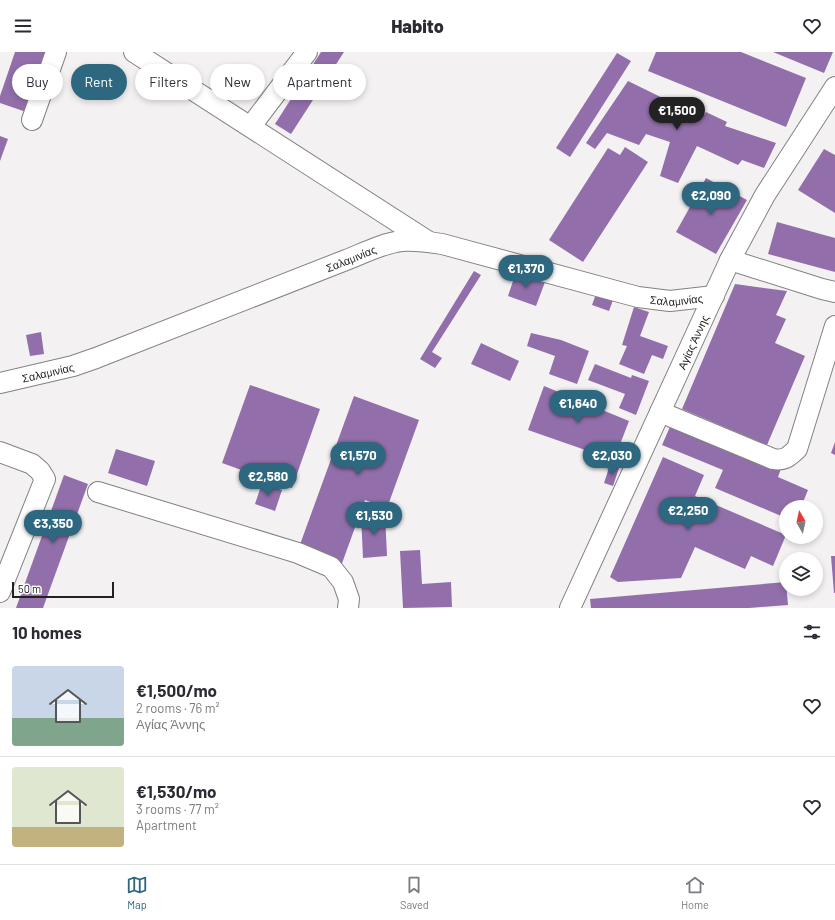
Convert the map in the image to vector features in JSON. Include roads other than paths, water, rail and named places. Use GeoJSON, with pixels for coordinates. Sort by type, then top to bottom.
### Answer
{"type":"FeatureCollection","features":[{"type":"Feature","properties":{"kind":"street"},"geometry":{"type":"LineString","coordinates":[[32,120],[56,52]]}},
{"type":"Feature","properties":{"kind":"street"},"geometry":{"type":"LineString","coordinates":[[134,52],[251,126],[428,242]]}},
{"type":"Feature","properties":{"kind":"street"},"geometry":{"type":"LineString","coordinates":[[251,126],[307,52]]}},
{"type":"Feature","properties":{"kind":"street","name":"Αγίας Άννης"},"geometry":{"type":"LineString","coordinates":[[570,608],[730,260],[766,195],[835,87]]}},
{"type":"Feature","properties":{"kind":"street","name":"Σαλαμινίας"},"geometry":{"type":"LineString","coordinates":[[0,383],[73,366],[96,358],[346,260],[388,244],[401,241],[428,242],[638,296],[670,301],[714,296]]}},
{"type":"Feature","properties":{"kind":"street"},"geometry":{"type":"LineString","coordinates":[[730,260],[835,292]]}},
{"type":"Feature","properties":{"kind":"street"},"geometry":{"type":"LineString","coordinates":[[660,412],[773,459],[784,459],[797,449],[835,326]]}},
{"type":"Feature","properties":{"kind":"street"},"geometry":{"type":"LineString","coordinates":[[0,452],[32,464],[40,470],[45,479],[0,592]]}},
{"type":"Feature","properties":{"kind":"street"},"geometry":{"type":"LineString","coordinates":[[98,492],[298,553],[331,567],[343,582],[349,599],[348,608]]}}]}
